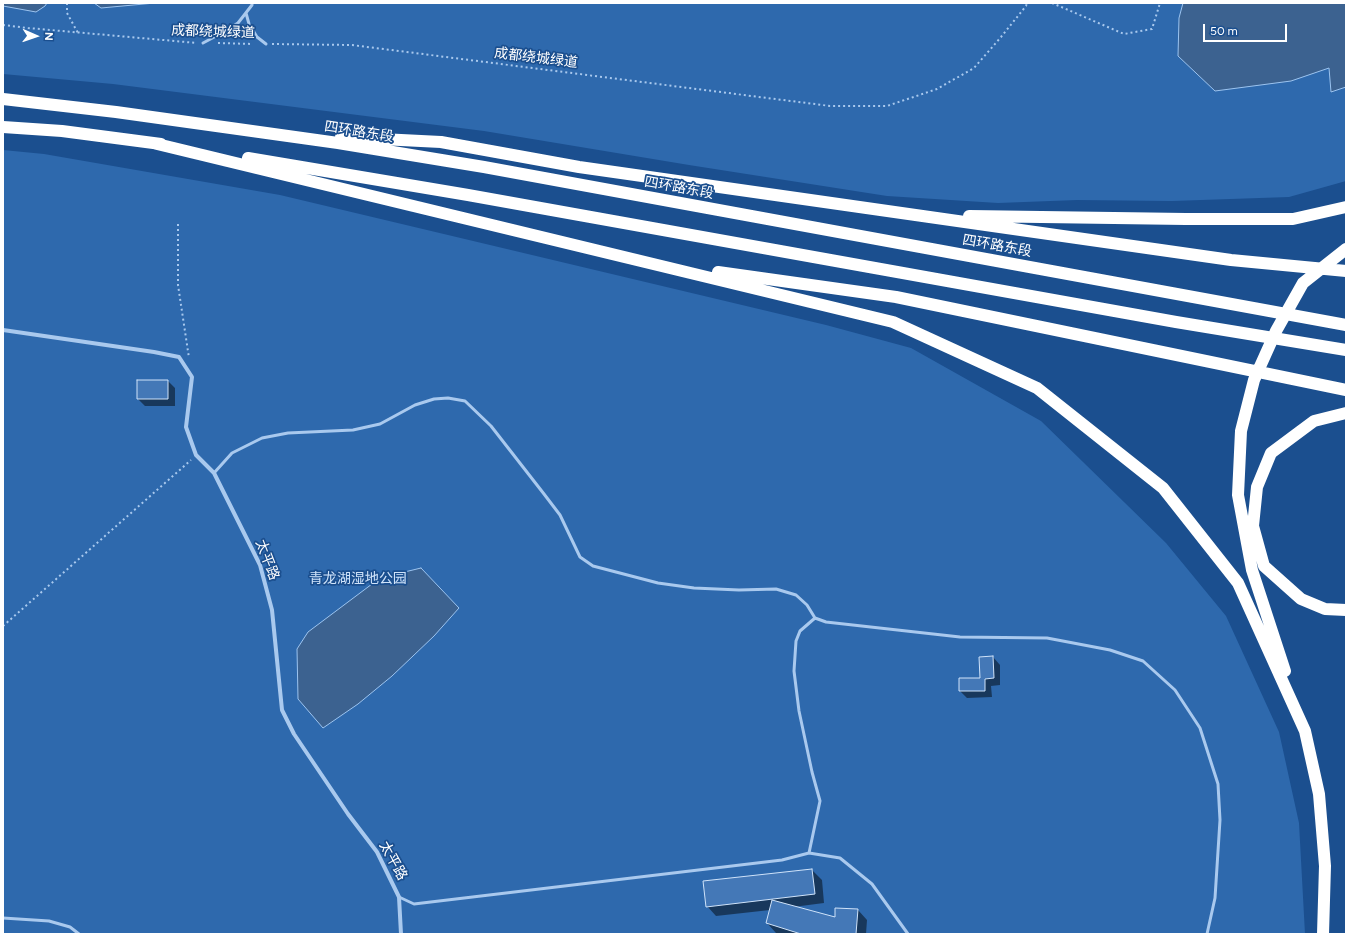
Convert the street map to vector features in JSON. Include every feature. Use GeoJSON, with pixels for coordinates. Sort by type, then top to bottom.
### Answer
{"type":"FeatureCollection","features":[{"type":"Feature","properties":{"kind":"highway","name":"四环路东段"},"geometry":{"type":"LineString","coordinates":[[3,99],[109,111],[261,132],[491,168],[1346,325]]}},
{"type":"Feature","properties":{"kind":"highway"},"geometry":{"type":"LineString","coordinates":[[3,127],[62,131],[152,142],[468,195],[1176,322],[1346,350]]}},
{"type":"Feature","properties":{"kind":"highway"},"geometry":{"type":"LineString","coordinates":[[261,132],[441,142],[579,167],[905,214],[1231,260],[1346,271]]}},
{"type":"Feature","properties":{"kind":"highway"},"geometry":{"type":"LineString","coordinates":[[152,142],[893,322],[1037,388],[1163,488],[1224,566],[1238,584],[1305,731]]}},
{"type":"Feature","properties":{"kind":"highway"},"geometry":{"type":"LineString","coordinates":[[905,214],[1186,219],[1293,219],[1346,207]]}},
{"type":"Feature","properties":{"kind":"highway"},"geometry":{"type":"LineString","coordinates":[[1323,934],[1325,866],[1319,794],[1305,731],[1252,570],[1238,495],[1241,431],[1254,380],[1276,331],[1303,283],[1346,249]]}},
{"type":"Feature","properties":{"kind":"highway"},"geometry":{"type":"LineString","coordinates":[[647,262],[896,297],[1346,390]]}},
{"type":"Feature","properties":{"kind":"highway"},"geometry":{"type":"LineString","coordinates":[[1346,413],[1314,421],[1271,453],[1257,487],[1253,526],[1264,566],[1301,599],[1325,609],[1346,610]]}},
{"type":"Feature","properties":{"kind":"street"},"geometry":{"type":"LineString","coordinates":[[3,330],[179,357],[192,377]]}},
{"type":"Feature","properties":{"kind":"street","name":"太平路"},"geometry":{"type":"LineString","coordinates":[[192,377],[186,427],[196,455],[214,473],[260,565],[272,610],[282,710],[294,734],[348,814],[377,852],[400,897],[401,934]]}},
{"type":"Feature","properties":{"kind":"lane"},"geometry":{"type":"LineString","coordinates":[[203,43],[238,23],[252,3]]}},
{"type":"Feature","properties":{"kind":"lane"},"geometry":{"type":"LineString","coordinates":[[246,13],[249,24],[257,37],[266,44]]}},
{"type":"Feature","properties":{"kind":"lane"},"geometry":{"type":"LineString","coordinates":[[214,473],[232,452],[262,438],[288,433],[353,430],[380,424],[415,405],[434,399],[448,398],[465,401],[491,426],[544,494],[560,515],[580,557],[593,566],[658,583],[694,588],[738,590],[776,589],[796,595],[807,605],[815,618],[826,622],[960,637],[1047,638],[1110,650],[1143,661],[1175,690],[1200,728],[1218,784],[1220,820],[1215,898],[1208,934]]}},
{"type":"Feature","properties":{"kind":"lane"},"geometry":{"type":"LineString","coordinates":[[809,853],[820,801],[812,772],[799,711],[794,671],[796,641],[800,631],[815,618]]}},
{"type":"Feature","properties":{"kind":"lane"},"geometry":{"type":"LineString","coordinates":[[400,897],[414,904],[782,860],[809,853],[840,858],[872,884],[908,934]]}},
{"type":"Feature","properties":{"kind":"lane"},"geometry":{"type":"LineString","coordinates":[[3,918],[49,921],[70,927],[79,934]]}},
{"type":"Feature","properties":{"kind":"path"},"geometry":{"type":"LineString","coordinates":[[67,3],[67,13],[78,33]]}},
{"type":"Feature","properties":{"kind":"path","name":"成都绕城绿道"},"geometry":{"type":"LineString","coordinates":[[3,24],[28,28],[188,43],[352,45],[830,106],[888,106],[937,89],[974,68],[1027,3]]}},
{"type":"Feature","properties":{"kind":"path"},"geometry":{"type":"LineString","coordinates":[[1052,3],[1124,34],[1152,29],[1160,3]]}},
{"type":"Feature","properties":{"kind":"path"},"geometry":{"type":"LineString","coordinates":[[178,224],[178,285],[192,377]]}},
{"type":"Feature","properties":{"kind":"path"},"geometry":{"type":"LineString","coordinates":[[3,626],[196,455]]}},
{"type":"Feature","properties":{"kind":"green space"},"geometry":{"type":"Polygon","coordinates":[[[3,3],[1346,3],[1346,181],[1289,197],[1172,201],[1077,200],[998,203],[887,196],[484,131],[113,84],[3,74],[3,3]]]}},
{"type":"Feature","properties":{"kind":"green space","name":"青龙湖湿地公园"},"geometry":{"type":"Polygon","coordinates":[[[3,150],[44,154],[280,195],[826,325],[911,348],[1041,421],[1166,543],[1226,616],[1279,732],[1299,823],[1305,934],[3,934],[3,150]]]}},
{"type":"Feature","properties":{"kind":"shaded area"},"geometry":{"type":"Polygon","coordinates":[[[3,3],[47,3],[36,12],[3,6],[3,3]]]}},
{"type":"Feature","properties":{"kind":"shaded area"},"geometry":{"type":"Polygon","coordinates":[[[94,3],[155,3],[101,8],[94,3]]]}},
{"type":"Feature","properties":{"kind":"shaded area"},"geometry":{"type":"Polygon","coordinates":[[[1183,3],[1346,3],[1346,87],[1331,92],[1329,68],[1291,81],[1215,91],[1178,56],[1179,18],[1183,3]]]}},
{"type":"Feature","properties":{"kind":"shaded area"},"geometry":{"type":"Polygon","coordinates":[[[421,568],[459,608],[434,636],[392,676],[358,704],[323,728],[298,699],[297,649],[308,632],[380,578],[421,568]]]}},
{"type":"Feature","properties":{"kind":"building"},"geometry":{"type":"Polygon","coordinates":[[[137,380],[168,380],[168,399],[137,399],[137,380]]]}},
{"type":"Feature","properties":{"kind":"building"},"geometry":{"type":"Polygon","coordinates":[[[993,656],[994,678],[985,679],[985,691],[959,691],[959,678],[980,678],[979,657],[993,656]]]}},
{"type":"Feature","properties":{"kind":"building"},"geometry":{"type":"Polygon","coordinates":[[[812,869],[815,894],[706,907],[703,881],[812,869]]]}},
{"type":"Feature","properties":{"kind":"building"},"geometry":{"type":"Polygon","coordinates":[[[772,900],[835,917],[835,908],[858,909],[856,934],[801,934],[766,923],[772,900]]]}}]}
